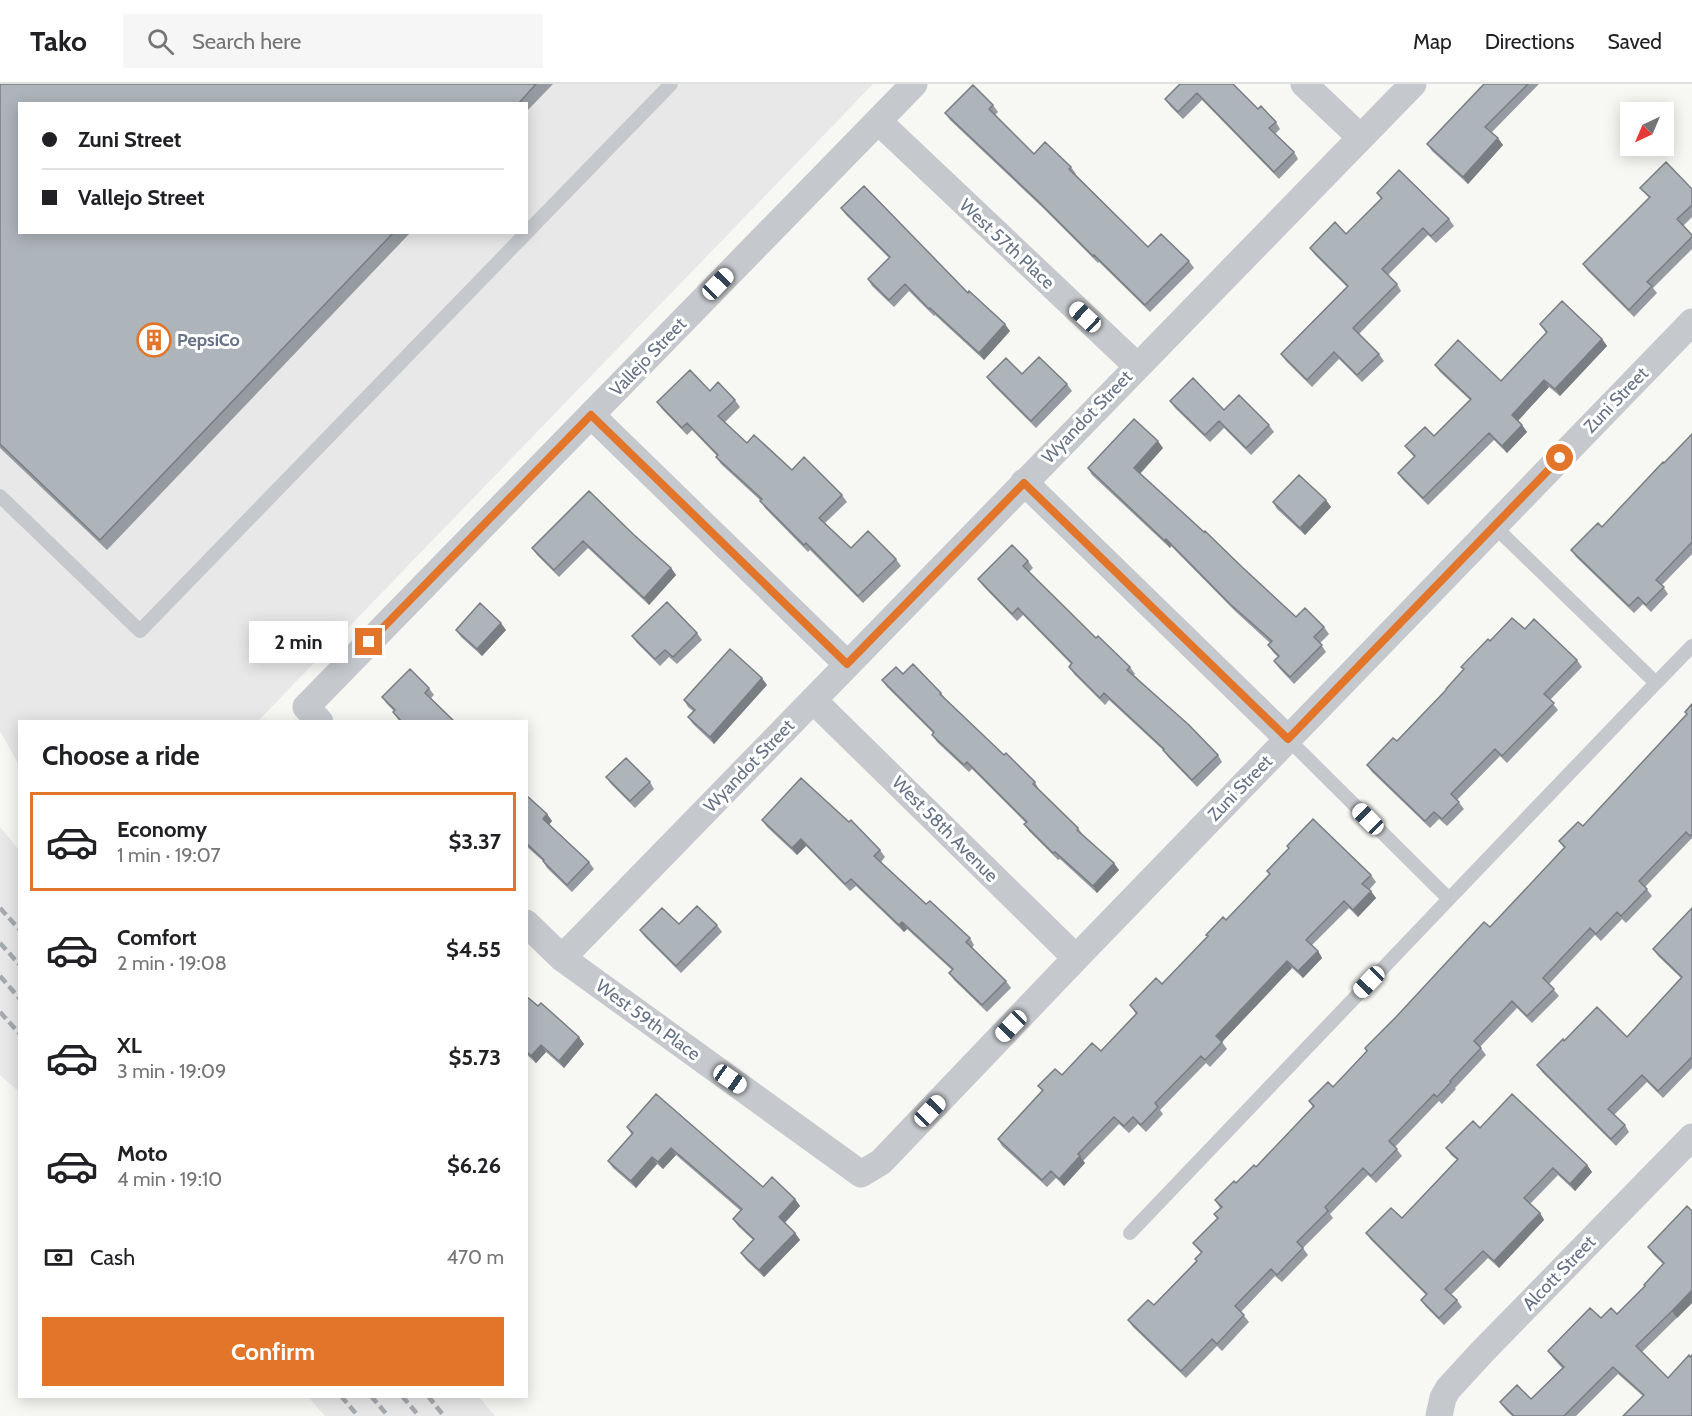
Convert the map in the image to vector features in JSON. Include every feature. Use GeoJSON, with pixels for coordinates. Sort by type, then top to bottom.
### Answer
{"type":"FeatureCollection","features":[{"type":"Feature","properties":{"kind":"street","name":"Vallejo Street"},"geometry":{"type":"LineString","coordinates":[[313,714],[591,415],[914,84]]}},
{"type":"Feature","properties":{"kind":"street"},"geometry":{"type":"LineString","coordinates":[[1304,84],[1360,137]]}},
{"type":"Feature","properties":{"kind":"street","name":"Wyandot Street"},"geometry":{"type":"LineString","coordinates":[[562,958],[1413,84]]}},
{"type":"Feature","properties":{"kind":"street","name":"West 57th Place"},"geometry":{"type":"LineString","coordinates":[[878,121],[1137,366]]}},
{"type":"Feature","properties":{"kind":"street","name":"Zuni Street"},"geometry":{"type":"LineString","coordinates":[[861,1173],[881,1162],[1692,322]]}},
{"type":"Feature","properties":{"kind":"street"},"geometry":{"type":"LineString","coordinates":[[591,415],[847,664]]}},
{"type":"Feature","properties":{"kind":"street"},"geometry":{"type":"LineString","coordinates":[[1024,483],[1288,739]]}},
{"type":"Feature","properties":{"kind":"street","name":"West 58th Avenue"},"geometry":{"type":"LineString","coordinates":[[813,700],[1076,958]]}},
{"type":"Feature","properties":{"kind":"street","name":"West 59th Place"},"geometry":{"type":"LineString","coordinates":[[528,925],[562,958],[861,1173]]}},
{"type":"Feature","properties":{"kind":"street","name":"Alcott Street"},"geometry":{"type":"LineString","coordinates":[[1439,1416],[1443,1398],[1448,1389],[1692,1137]]}},
{"type":"Feature","properties":{"kind":"lane"},"geometry":{"type":"LineString","coordinates":[[528,231],[671,84]]}},
{"type":"Feature","properties":{"kind":"lane"},"geometry":{"type":"LineString","coordinates":[[0,496],[140,631],[525,234]]}},
{"type":"Feature","properties":{"kind":"lane"},"geometry":{"type":"LineString","coordinates":[[1494,526],[1656,683]]}},
{"type":"Feature","properties":{"kind":"lane"},"geometry":{"type":"LineString","coordinates":[[1130,1233],[1692,646]]}},
{"type":"Feature","properties":{"kind":"lane"},"geometry":{"type":"LineString","coordinates":[[1288,739],[1449,899]]}},
{"type":"Feature","properties":{"kind":"shaded area"},"geometry":{"type":"Polygon","coordinates":[[[0,84],[873,84],[259,720],[18,720],[18,763],[0,731],[0,84]]]}},
{"type":"Feature","properties":{"kind":"shaded area"},"geometry":{"type":"Polygon","coordinates":[[[0,827],[18,849],[18,1091],[0,1075],[0,827]]]}},
{"type":"Feature","properties":{"kind":"shaded area"},"geometry":{"type":"Polygon","coordinates":[[[309,1398],[480,1398],[495,1416],[325,1416],[309,1398]]]}},
{"type":"Feature","properties":{"kind":"building","name":"PepsiCo"},"geometry":{"type":"Polygon","coordinates":[[[0,84],[536,84],[520,102],[18,102],[18,234],[392,234],[100,540],[0,444],[0,84]]]}},
{"type":"Feature","properties":{"kind":"building"},"geometry":{"type":"Polygon","coordinates":[[[1180,84],[1233,84],[1258,109],[1261,106],[1276,122],[1269,128],[1294,152],[1274,172],[1197,93],[1178,112],[1165,99],[1180,84]]]}},
{"type":"Feature","properties":{"kind":"building"},"geometry":{"type":"Polygon","coordinates":[[[1484,84],[1528,84],[1485,127],[1498,138],[1463,177],[1427,144],[1484,84]]]}},
{"type":"Feature","properties":{"kind":"building"},"geometry":{"type":"Polygon","coordinates":[[[973,85],[993,105],[989,109],[1034,154],[1045,142],[1148,247],[1161,234],[1189,261],[1145,305],[945,113],[973,85]]]}},
{"type":"Feature","properties":{"kind":"building"},"geometry":{"type":"Polygon","coordinates":[[[1666,162],[1692,189],[1692,205],[1677,219],[1692,237],[1647,282],[1652,286],[1629,310],[1583,264],[1650,197],[1640,188],[1666,162]]]}},
{"type":"Feature","properties":{"kind":"building"},"geometry":{"type":"Polygon","coordinates":[[[1399,170],[1449,219],[1431,236],[1423,228],[1382,269],[1397,284],[1353,328],[1379,354],[1357,375],[1334,352],[1307,380],[1281,354],[1348,286],[1310,248],[1335,222],[1346,234],[1382,198],[1377,193],[1399,170]]]}},
{"type":"Feature","properties":{"kind":"building"},"geometry":{"type":"Polygon","coordinates":[[[864,186],[968,293],[969,291],[1005,324],[979,353],[929,309],[905,284],[889,300],[868,279],[890,257],[841,208],[864,186]]]}},
{"type":"Feature","properties":{"kind":"building"},"geometry":{"type":"Polygon","coordinates":[[[1562,301],[1602,339],[1555,389],[1544,380],[1512,415],[1522,425],[1502,446],[1489,433],[1423,498],[1398,473],[1415,456],[1405,446],[1425,427],[1434,436],[1471,399],[1435,365],[1458,340],[1501,381],[1547,332],[1540,324],[1562,301]]]}},
{"type":"Feature","properties":{"kind":"building"},"geometry":{"type":"Polygon","coordinates":[[[1039,357],[1067,384],[1031,421],[987,377],[1006,358],[1022,374],[1039,357]]]}},
{"type":"Feature","properties":{"kind":"building"},"geometry":{"type":"Polygon","coordinates":[[[690,370],[710,391],[718,382],[735,400],[718,416],[747,443],[754,435],[792,470],[804,457],[842,495],[819,518],[851,548],[868,531],[896,559],[858,596],[806,543],[804,545],[760,501],[762,499],[716,457],[718,455],[687,423],[682,428],[657,402],[690,370]]]}},
{"type":"Feature","properties":{"kind":"building"},"geometry":{"type":"Polygon","coordinates":[[[1193,378],[1224,410],[1239,395],[1269,425],[1246,448],[1219,421],[1205,435],[1170,401],[1193,378]]]}},
{"type":"Feature","properties":{"kind":"building"},"geometry":{"type":"Polygon","coordinates":[[[1134,419],[1158,441],[1134,468],[1296,617],[1305,608],[1324,627],[1314,637],[1322,645],[1290,677],[1274,661],[1279,656],[1268,645],[1272,641],[1230,604],[1166,539],[1165,541],[1088,468],[1134,419]]]}},
{"type":"Feature","properties":{"kind":"building"},"geometry":{"type":"Polygon","coordinates":[[[1692,434],[1692,542],[1656,580],[1664,587],[1646,605],[1638,597],[1629,606],[1571,550],[1598,523],[1602,527],[1692,434]]]}},
{"type":"Feature","properties":{"kind":"building"},"geometry":{"type":"Polygon","coordinates":[[[1299,475],[1326,500],[1300,528],[1273,502],[1299,475]]]}},
{"type":"Feature","properties":{"kind":"building"},"geometry":{"type":"Polygon","coordinates":[[[589,491],[671,568],[644,598],[583,541],[554,570],[532,548],[589,491]]]}},
{"type":"Feature","properties":{"kind":"building"},"geometry":{"type":"Polygon","coordinates":[[[1012,545],[1028,561],[1023,566],[1096,638],[1098,636],[1130,667],[1127,670],[1189,725],[1218,755],[1192,780],[1164,749],[1104,693],[1100,698],[1069,667],[1072,663],[1018,608],[1012,614],[978,579],[1012,545]]]}},
{"type":"Feature","properties":{"kind":"building"},"geometry":{"type":"Polygon","coordinates":[[[667,602],[697,633],[673,657],[665,650],[655,659],[632,636],[667,602]]]}},
{"type":"Feature","properties":{"kind":"building"},"geometry":{"type":"Polygon","coordinates":[[[480,603],[501,623],[477,649],[456,630],[480,603]]]}},
{"type":"Feature","properties":{"kind":"building"},"geometry":{"type":"Polygon","coordinates":[[[1512,618],[1525,629],[1534,619],[1577,660],[1544,694],[1554,703],[1502,756],[1495,749],[1451,794],[1459,802],[1442,819],[1434,812],[1425,821],[1367,765],[1393,738],[1397,741],[1446,690],[1464,669],[1461,667],[1512,618]]]}},
{"type":"Feature","properties":{"kind":"building"},"geometry":{"type":"Polygon","coordinates":[[[730,649],[762,678],[710,737],[688,717],[695,710],[684,700],[730,649]]]}},
{"type":"Feature","properties":{"kind":"building"},"geometry":{"type":"Polygon","coordinates":[[[913,664],[940,694],[1035,782],[1033,784],[1078,828],[1077,830],[1114,863],[1093,886],[1055,852],[1053,853],[1024,824],[1027,822],[967,762],[964,765],[932,735],[934,732],[882,680],[896,667],[903,674],[913,664]]]}},
{"type":"Feature","properties":{"kind":"building"},"geometry":{"type":"Polygon","coordinates":[[[410,669],[429,688],[425,693],[453,720],[400,720],[393,712],[395,710],[382,697],[410,669]]]}},
{"type":"Feature","properties":{"kind":"building"},"geometry":{"type":"Polygon","coordinates":[[[1692,704],[1692,834],[1690,836],[1686,832],[1639,881],[1647,889],[1621,916],[1617,912],[1596,934],[1590,928],[1543,978],[1554,989],[1527,1016],[1512,1001],[1474,1041],[1481,1048],[1437,1097],[1434,1094],[1389,1141],[1397,1149],[1371,1176],[1363,1168],[1325,1207],[1328,1211],[1297,1242],[1303,1248],[1277,1275],[1271,1269],[1235,1306],[1244,1315],[1217,1344],[1212,1339],[1181,1371],[1128,1320],[1148,1300],[1154,1305],[1197,1261],[1195,1259],[1202,1252],[1193,1243],[1218,1218],[1214,1214],[1222,1207],[1215,1200],[1234,1181],[1236,1183],[1254,1165],[1256,1167],[1314,1106],[1309,1101],[1328,1082],[1333,1087],[1367,1051],[1365,1048],[1484,922],[1490,927],[1565,847],[1559,841],[1578,822],[1583,826],[1687,714],[1685,712],[1692,704]]]}},
{"type":"Feature","properties":{"kind":"building"},"geometry":{"type":"Polygon","coordinates":[[[626,758],[650,782],[630,801],[606,777],[626,758]]]}},
{"type":"Feature","properties":{"kind":"building"},"geometry":{"type":"Polygon","coordinates":[[[801,778],[849,822],[851,820],[880,850],[874,856],[926,904],[930,901],[970,938],[966,942],[1006,981],[982,1005],[949,973],[953,969],[902,922],[899,925],[851,879],[845,884],[801,839],[792,848],[762,820],[801,778]]]}},
{"type":"Feature","properties":{"kind":"building"},"geometry":{"type":"Polygon","coordinates":[[[528,797],[547,814],[543,819],[589,862],[567,885],[528,845],[528,797]]]}},
{"type":"Feature","properties":{"kind":"building"},"geometry":{"type":"Polygon","coordinates":[[[1313,819],[1371,875],[1362,884],[1371,891],[1353,910],[1344,901],[1306,940],[1318,951],[1298,971],[1287,961],[1216,1036],[1222,1042],[1205,1060],[1201,1056],[1155,1103],[1158,1107],[1141,1125],[1133,1117],[1124,1126],[1114,1117],[1078,1154],[1080,1156],[1059,1179],[1051,1171],[1042,1180],[998,1139],[1043,1090],[1038,1086],[1055,1069],[1062,1075],[1092,1043],[1101,1051],[1137,1013],[1130,1005],[1156,978],[1162,984],[1223,917],[1226,920],[1270,874],[1267,871],[1313,819]]]}},
{"type":"Feature","properties":{"kind":"building"},"geometry":{"type":"Polygon","coordinates":[[[697,906],[717,925],[676,966],[640,930],[662,908],[679,924],[697,906]]]}},
{"type":"Feature","properties":{"kind":"building"},"geometry":{"type":"Polygon","coordinates":[[[1692,908],[1692,1057],[1658,1091],[1642,1075],[1608,1109],[1625,1125],[1611,1139],[1537,1065],[1597,1007],[1627,1037],[1682,977],[1653,949],[1692,908]]]}},
{"type":"Feature","properties":{"kind":"building"},"geometry":{"type":"Polygon","coordinates":[[[528,998],[538,1006],[541,1003],[579,1037],[559,1061],[541,1045],[531,1056],[528,1053],[528,998]]]}},
{"type":"Feature","properties":{"kind":"building"},"geometry":{"type":"Polygon","coordinates":[[[656,1094],[763,1187],[772,1177],[795,1199],[779,1217],[795,1233],[759,1270],[741,1253],[754,1239],[733,1219],[742,1209],[671,1148],[658,1162],[652,1157],[631,1181],[608,1161],[633,1133],[627,1127],[656,1094]]]}},
{"type":"Feature","properties":{"kind":"building"},"geometry":{"type":"Polygon","coordinates":[[[1512,1094],[1587,1165],[1570,1184],[1553,1168],[1524,1198],[1540,1213],[1494,1261],[1483,1251],[1445,1289],[1457,1300],[1439,1318],[1421,1300],[1427,1294],[1366,1233],[1391,1208],[1402,1218],[1458,1159],[1446,1148],[1473,1121],[1480,1128],[1512,1094]]]}},
{"type":"Feature","properties":{"kind":"building"},"geometry":{"type":"Polygon","coordinates":[[[1687,1206],[1692,1211],[1692,1290],[1636,1346],[1668,1378],[1689,1355],[1690,1357],[1692,1355],[1692,1416],[1623,1416],[1644,1395],[1613,1367],[1564,1416],[1514,1416],[1500,1402],[1517,1385],[1531,1399],[1564,1367],[1548,1351],[1590,1308],[1601,1318],[1611,1308],[1617,1314],[1645,1286],[1664,1263],[1648,1247],[1687,1206]]]}},
{"type":"Feature","properties":{"kind":"railway"},"geometry":{"type":"LineString","coordinates":[[0,908],[18,928]]}},
{"type":"Feature","properties":{"kind":"railway"},"geometry":{"type":"LineString","coordinates":[[0,943],[18,963]]}},
{"type":"Feature","properties":{"kind":"railway"},"geometry":{"type":"LineString","coordinates":[[0,976],[18,997]]}},
{"type":"Feature","properties":{"kind":"railway"},"geometry":{"type":"LineString","coordinates":[[0,1012],[18,1032]]}},
{"type":"Feature","properties":{"kind":"railway"},"geometry":{"type":"LineString","coordinates":[[343,1398],[358,1416]]}},
{"type":"Feature","properties":{"kind":"railway"},"geometry":{"type":"LineString","coordinates":[[373,1398],[388,1416]]}},
{"type":"Feature","properties":{"kind":"railway"},"geometry":{"type":"LineString","coordinates":[[404,1398],[419,1416]]}},
{"type":"Feature","properties":{"kind":"railway"},"geometry":{"type":"LineString","coordinates":[[430,1398],[444,1416]]}},
{"type":"Feature","properties":{"kind":"place","name":"PepsiCo"},"geometry":{"type":"Point","coordinates":[154,340]}},
{"type":"Feature","properties":{"kind":"route"},"geometry":{"type":"LineString","coordinates":[[369,642],[591,415],[847,664],[1024,483],[1288,739],[1560,458]]}}]}
